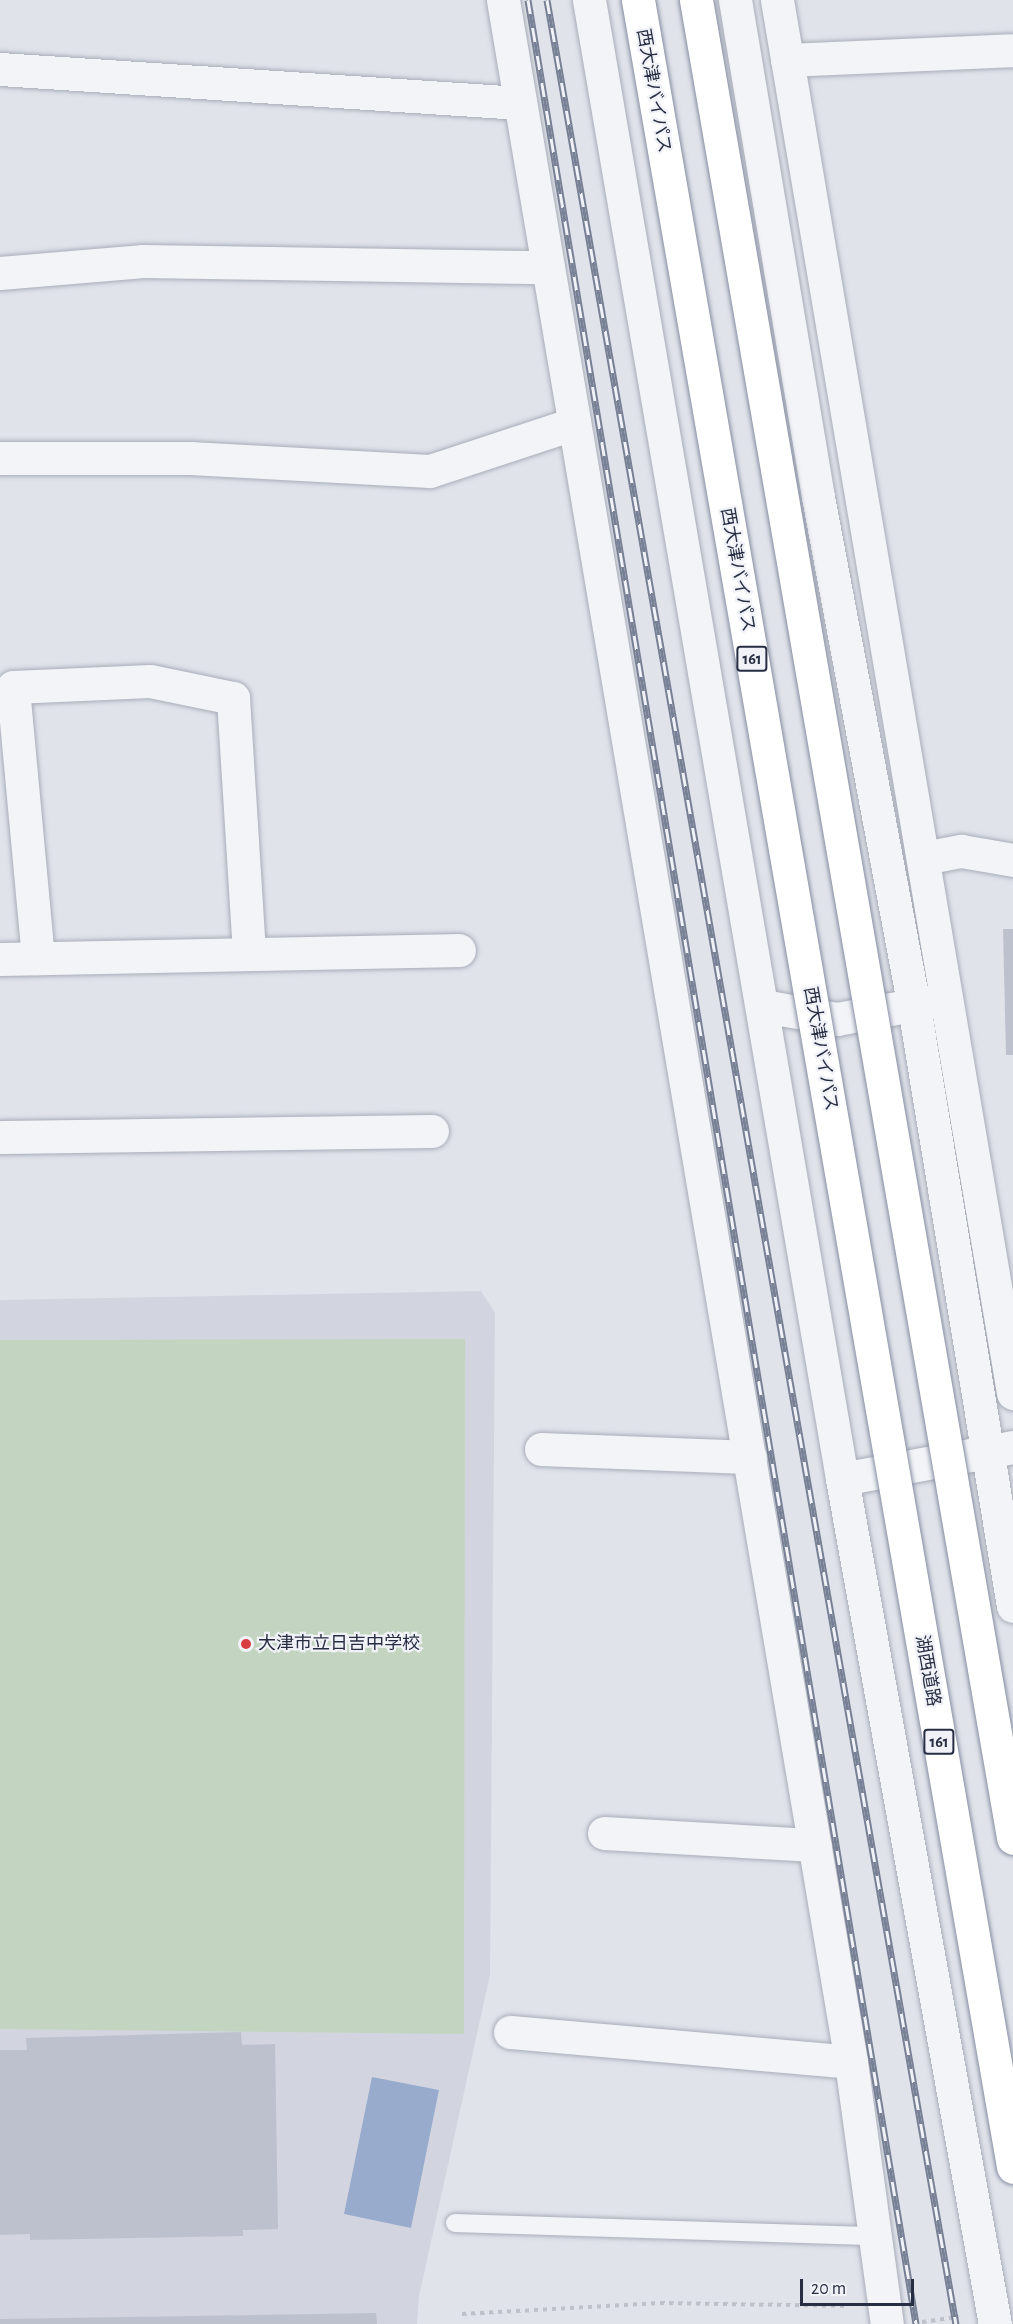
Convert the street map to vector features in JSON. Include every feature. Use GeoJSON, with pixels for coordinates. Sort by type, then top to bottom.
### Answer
{"type":"FeatureCollection","features":[{"type":"Feature","properties":{"kind":"highway","name":"西大津バイパス"},"geometry":{"type":"LineString","coordinates":[[638,0],[866,1317]]}},
{"type":"Feature","properties":{"kind":"highway"},"geometry":{"type":"LineString","coordinates":[[696,0],[1013,1838]]}},
{"type":"Feature","properties":{"kind":"highway","name":"湖西道路"},"geometry":{"type":"LineString","coordinates":[[866,1317],[1013,2167]]}},
{"type":"Feature","properties":{"kind":"street"},"geometry":{"type":"LineString","coordinates":[[503,0],[546,267],[750,1456],[851,2062],[886,2315]]}},
{"type":"Feature","properties":{"kind":"street"},"geometry":{"type":"LineString","coordinates":[[589,0],[763,1006],[842,1479],[995,2324]]}},
{"type":"Feature","properties":{"kind":"street"},"geometry":{"type":"LineString","coordinates":[[735,0],[793,347],[914,1007],[1000,1449],[1013,1606]]}},
{"type":"Feature","properties":{"kind":"street"},"geometry":{"type":"LineString","coordinates":[[777,0],[840,340],[922,815],[924,858],[951,997],[1013,1393]]}},
{"type":"Feature","properties":{"kind":"street"},"geometry":{"type":"LineString","coordinates":[[787,60],[1013,50]]}},
{"type":"Feature","properties":{"kind":"street"},"geometry":{"type":"LineString","coordinates":[[0,69],[520,103]]}},
{"type":"Feature","properties":{"kind":"street"},"geometry":{"type":"LineString","coordinates":[[0,273],[143,261],[546,267]]}},
{"type":"Feature","properties":{"kind":"street"},"geometry":{"type":"LineString","coordinates":[[793,347],[840,340]]}},
{"type":"Feature","properties":{"kind":"street"},"geometry":{"type":"LineString","coordinates":[[0,458],[190,458],[430,471],[573,423]]}},
{"type":"Feature","properties":{"kind":"street"},"geometry":{"type":"LineString","coordinates":[[38,958],[13,687],[150,681],[233,698],[249,952]]}},
{"type":"Feature","properties":{"kind":"street"},"geometry":{"type":"LineString","coordinates":[[881,821],[922,815]]}},
{"type":"Feature","properties":{"kind":"street"},"geometry":{"type":"LineString","coordinates":[[924,858],[961,851],[1013,860]]}},
{"type":"Feature","properties":{"kind":"street"},"geometry":{"type":"LineString","coordinates":[[0,960],[249,952],[459,950]]}},
{"type":"Feature","properties":{"kind":"street"},"geometry":{"type":"LineString","coordinates":[[763,1006],[837,1019],[914,1007],[951,997]]}},
{"type":"Feature","properties":{"kind":"street"},"geometry":{"type":"LineString","coordinates":[[0,1137],[432,1131]]}},
{"type":"Feature","properties":{"kind":"street"},"geometry":{"type":"LineString","coordinates":[[541,1449],[750,1456]]}},
{"type":"Feature","properties":{"kind":"street"},"geometry":{"type":"LineString","coordinates":[[842,1479],[1000,1449]]}},
{"type":"Feature","properties":{"kind":"street"},"geometry":{"type":"LineString","coordinates":[[604,1833],[815,1845]]}},
{"type":"Feature","properties":{"kind":"street"},"geometry":{"type":"LineString","coordinates":[[510,2032],[851,2062]]}},
{"type":"Feature","properties":{"kind":"lane"},"geometry":{"type":"LineString","coordinates":[[455,2223],[875,2236]]}},
{"type":"Feature","properties":{"kind":"path"},"geometry":{"type":"LineString","coordinates":[[462,2314],[660,2303],[886,2315]]}},
{"type":"Feature","properties":{"kind":"shaded area","name":"大津市立日吉中学校"},"geometry":{"type":"Polygon","coordinates":[[[481,1291],[495,1313],[490,1975],[419,2296],[417,2324],[0,2324],[0,1300],[481,1291]]]}},
{"type":"Feature","properties":{"kind":"green space","name":"大津市立日吉中学校"},"geometry":{"type":"Polygon","coordinates":[[[465,1339],[464,2034],[0,2029],[0,1340],[465,1339]]]}},
{"type":"Feature","properties":{"kind":"water"},"geometry":{"type":"Polygon","coordinates":[[[372,2077],[439,2090],[411,2228],[344,2214],[372,2077]]]}},
{"type":"Feature","properties":{"kind":"building"},"geometry":{"type":"Polygon","coordinates":[[[1003,929],[1013,929],[1013,1055],[1006,1055],[1003,929]]]}},
{"type":"Feature","properties":{"kind":"building"},"geometry":{"type":"Polygon","coordinates":[[[241,2032],[242,2045],[275,2044],[278,2229],[243,2230],[243,2236],[30,2240],[30,2234],[0,2235],[0,2050],[27,2050],[26,2038],[241,2032]]]}},
{"type":"Feature","properties":{"kind":"building"},"geometry":{"type":"Polygon","coordinates":[[[376,2313],[377,2324],[0,2324],[0,2319],[376,2313]]]}},
{"type":"Feature","properties":{"kind":"railway"},"geometry":{"type":"LineString","coordinates":[[528,0],[916,2324]]}},
{"type":"Feature","properties":{"kind":"railway"},"geometry":{"type":"LineString","coordinates":[[547,0],[956,2324]]}},
{"type":"Feature","properties":{"kind":"place","name":"大津市立日吉中学校"},"geometry":{"type":"Point","coordinates":[246,1644]}}]}
